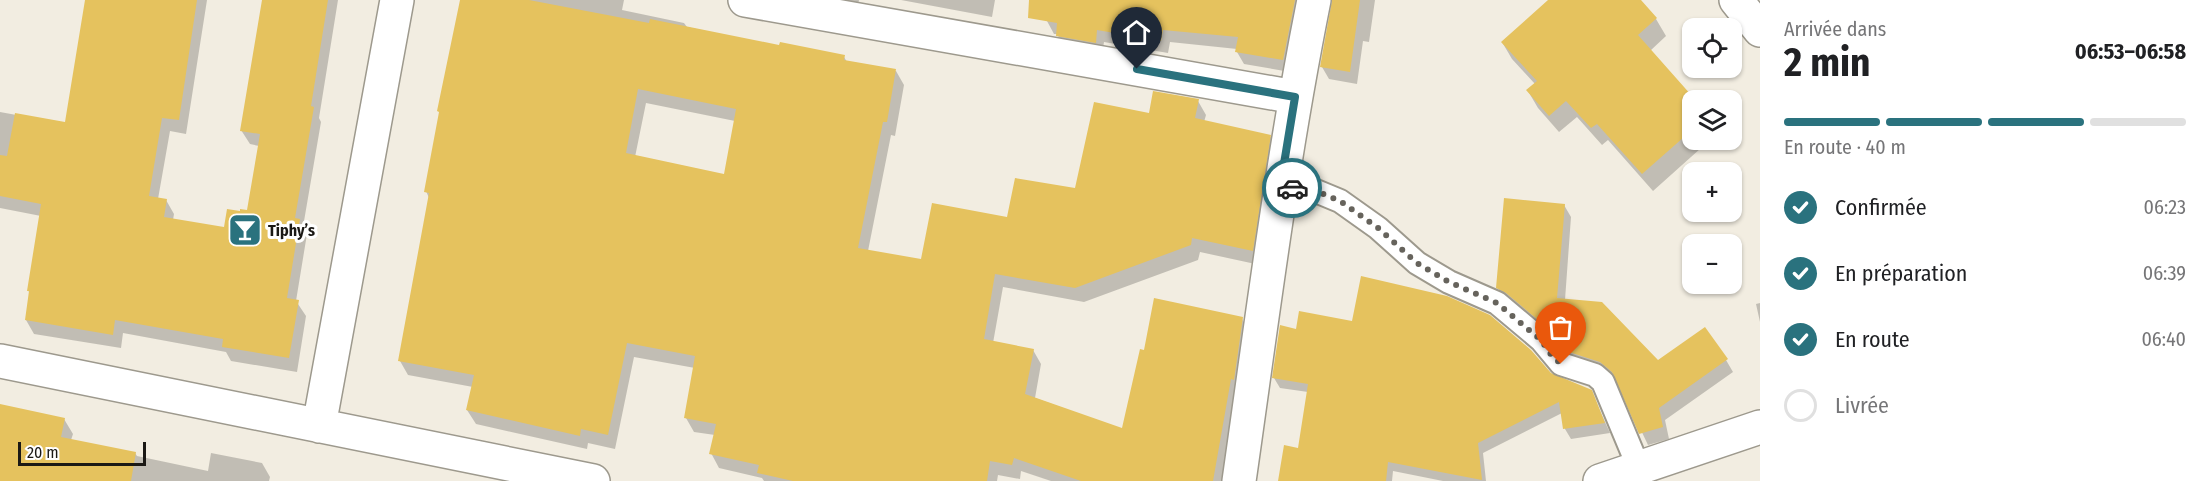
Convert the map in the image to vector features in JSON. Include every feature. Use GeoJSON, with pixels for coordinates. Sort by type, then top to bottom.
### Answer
{"type":"FeatureCollection","features":[{"type":"Feature","properties":{"kind":"street"},"geometry":{"type":"LineString","coordinates":[[319,426],[397,0]]}},
{"type":"Feature","properties":{"kind":"street"},"geometry":{"type":"LineString","coordinates":[[745,0],[867,11],[1295,97]]}},
{"type":"Feature","properties":{"kind":"street"},"geometry":{"type":"LineString","coordinates":[[1239,481],[1280,188],[1314,0]]}},
{"type":"Feature","properties":{"kind":"street"},"geometry":{"type":"LineString","coordinates":[[1736,0],[1760,30]]}},
{"type":"Feature","properties":{"kind":"street"},"geometry":{"type":"LineString","coordinates":[[0,361],[593,481]]}},
{"type":"Feature","properties":{"kind":"street"},"geometry":{"type":"LineString","coordinates":[[1600,481],[1638,466],[1760,427]]}},
{"type":"Feature","properties":{"kind":"lane"},"geometry":{"type":"LineString","coordinates":[[1280,188],[1311,189],[1340,201],[1378,228],[1417,263],[1449,282],[1497,303],[1541,340],[1561,364],[1595,375],[1603,382],[1638,466]]}},
{"type":"Feature","properties":{"kind":"building"},"geometry":{"type":"Polygon","coordinates":[[[85,0],[197,0],[179,120],[162,118],[149,196],[167,199],[164,217],[224,227],[227,209],[247,210],[260,134],[240,131],[262,0],[328,0],[311,106],[314,107],[295,218],[300,219],[287,298],[299,300],[289,358],[222,347],[223,339],[115,320],[113,335],[25,320],[29,291],[27,291],[41,204],[0,196],[0,155],[7,156],[15,113],[65,122],[85,0]]]}},
{"type":"Feature","properties":{"kind":"building"},"geometry":{"type":"Polygon","coordinates":[[[460,0],[529,0],[649,23],[650,19],[779,45],[780,42],[845,55],[844,60],[896,69],[887,122],[883,122],[858,248],[921,259],[932,203],[1007,217],[1015,178],[1075,188],[1094,102],[1149,113],[1153,91],[1199,99],[1195,118],[1271,135],[1253,251],[1192,238],[1191,245],[1075,288],[995,274],[984,339],[1034,349],[1025,394],[1122,428],[1140,349],[1144,350],[1154,298],[1243,317],[1234,380],[1231,379],[1213,481],[1081,481],[1014,458],[1012,465],[990,461],[987,481],[793,481],[757,473],[759,465],[709,454],[716,424],[684,418],[695,356],[627,343],[608,435],[581,429],[580,436],[466,410],[474,375],[398,361],[429,193],[424,192],[439,112],[437,111],[460,0]],[[638,89],[626,153],[724,174],[736,109],[638,89]]]}},
{"type":"Feature","properties":{"kind":"building"},"geometry":{"type":"Polygon","coordinates":[[[1029,0],[1295,0],[1283,60],[1235,52],[1238,37],[1163,30],[1161,41],[1097,30],[1096,43],[1056,36],[1057,23],[1028,18],[1029,0]]]}},
{"type":"Feature","properties":{"kind":"building"},"geometry":{"type":"Polygon","coordinates":[[[1332,0],[1360,0],[1350,72],[1320,67],[1332,0]]]}},
{"type":"Feature","properties":{"kind":"building"},"geometry":{"type":"Polygon","coordinates":[[[1548,0],[1641,0],[1657,18],[1638,35],[1687,90],[1682,90],[1682,139],[1642,174],[1597,124],[1591,128],[1566,101],[1549,116],[1526,90],[1537,81],[1501,42],[1548,0]]]}},
{"type":"Feature","properties":{"kind":"building"},"geometry":{"type":"Polygon","coordinates":[[[1504,198],[1565,204],[1557,298],[1602,302],[1658,360],[1705,327],[1728,359],[1659,408],[1663,427],[1639,434],[1612,372],[1600,362],[1569,352],[1550,330],[1506,293],[1496,288],[1504,198]]]}},
{"type":"Feature","properties":{"kind":"building"},"geometry":{"type":"Polygon","coordinates":[[[1361,276],[1447,296],[1490,315],[1531,350],[1551,373],[1592,390],[1605,423],[1563,429],[1559,402],[1478,443],[1482,480],[1388,462],[1386,481],[1278,481],[1284,445],[1298,448],[1308,384],[1272,378],[1280,325],[1296,329],[1299,311],[1352,321],[1361,276]]]}},
{"type":"Feature","properties":{"kind":"building"},"geometry":{"type":"Polygon","coordinates":[[[0,404],[65,418],[61,437],[136,452],[131,481],[0,481],[0,404]]]}},
{"type":"Feature","properties":{"kind":"way so far"},"geometry":{"type":"LineString","coordinates":[[1292,188],[1311,189],[1340,201],[1378,228],[1417,263],[1449,282],[1497,303],[1541,340],[1561,364]]}},
{"type":"Feature","properties":{"kind":"place","name":"Tiphy’s"},"geometry":{"type":"Point","coordinates":[245,230]}},
{"type":"Feature","properties":{"kind":"route"},"geometry":{"type":"LineString","coordinates":[[1137,69],[1295,97],[1280,188],[1292,188]]}}]}
